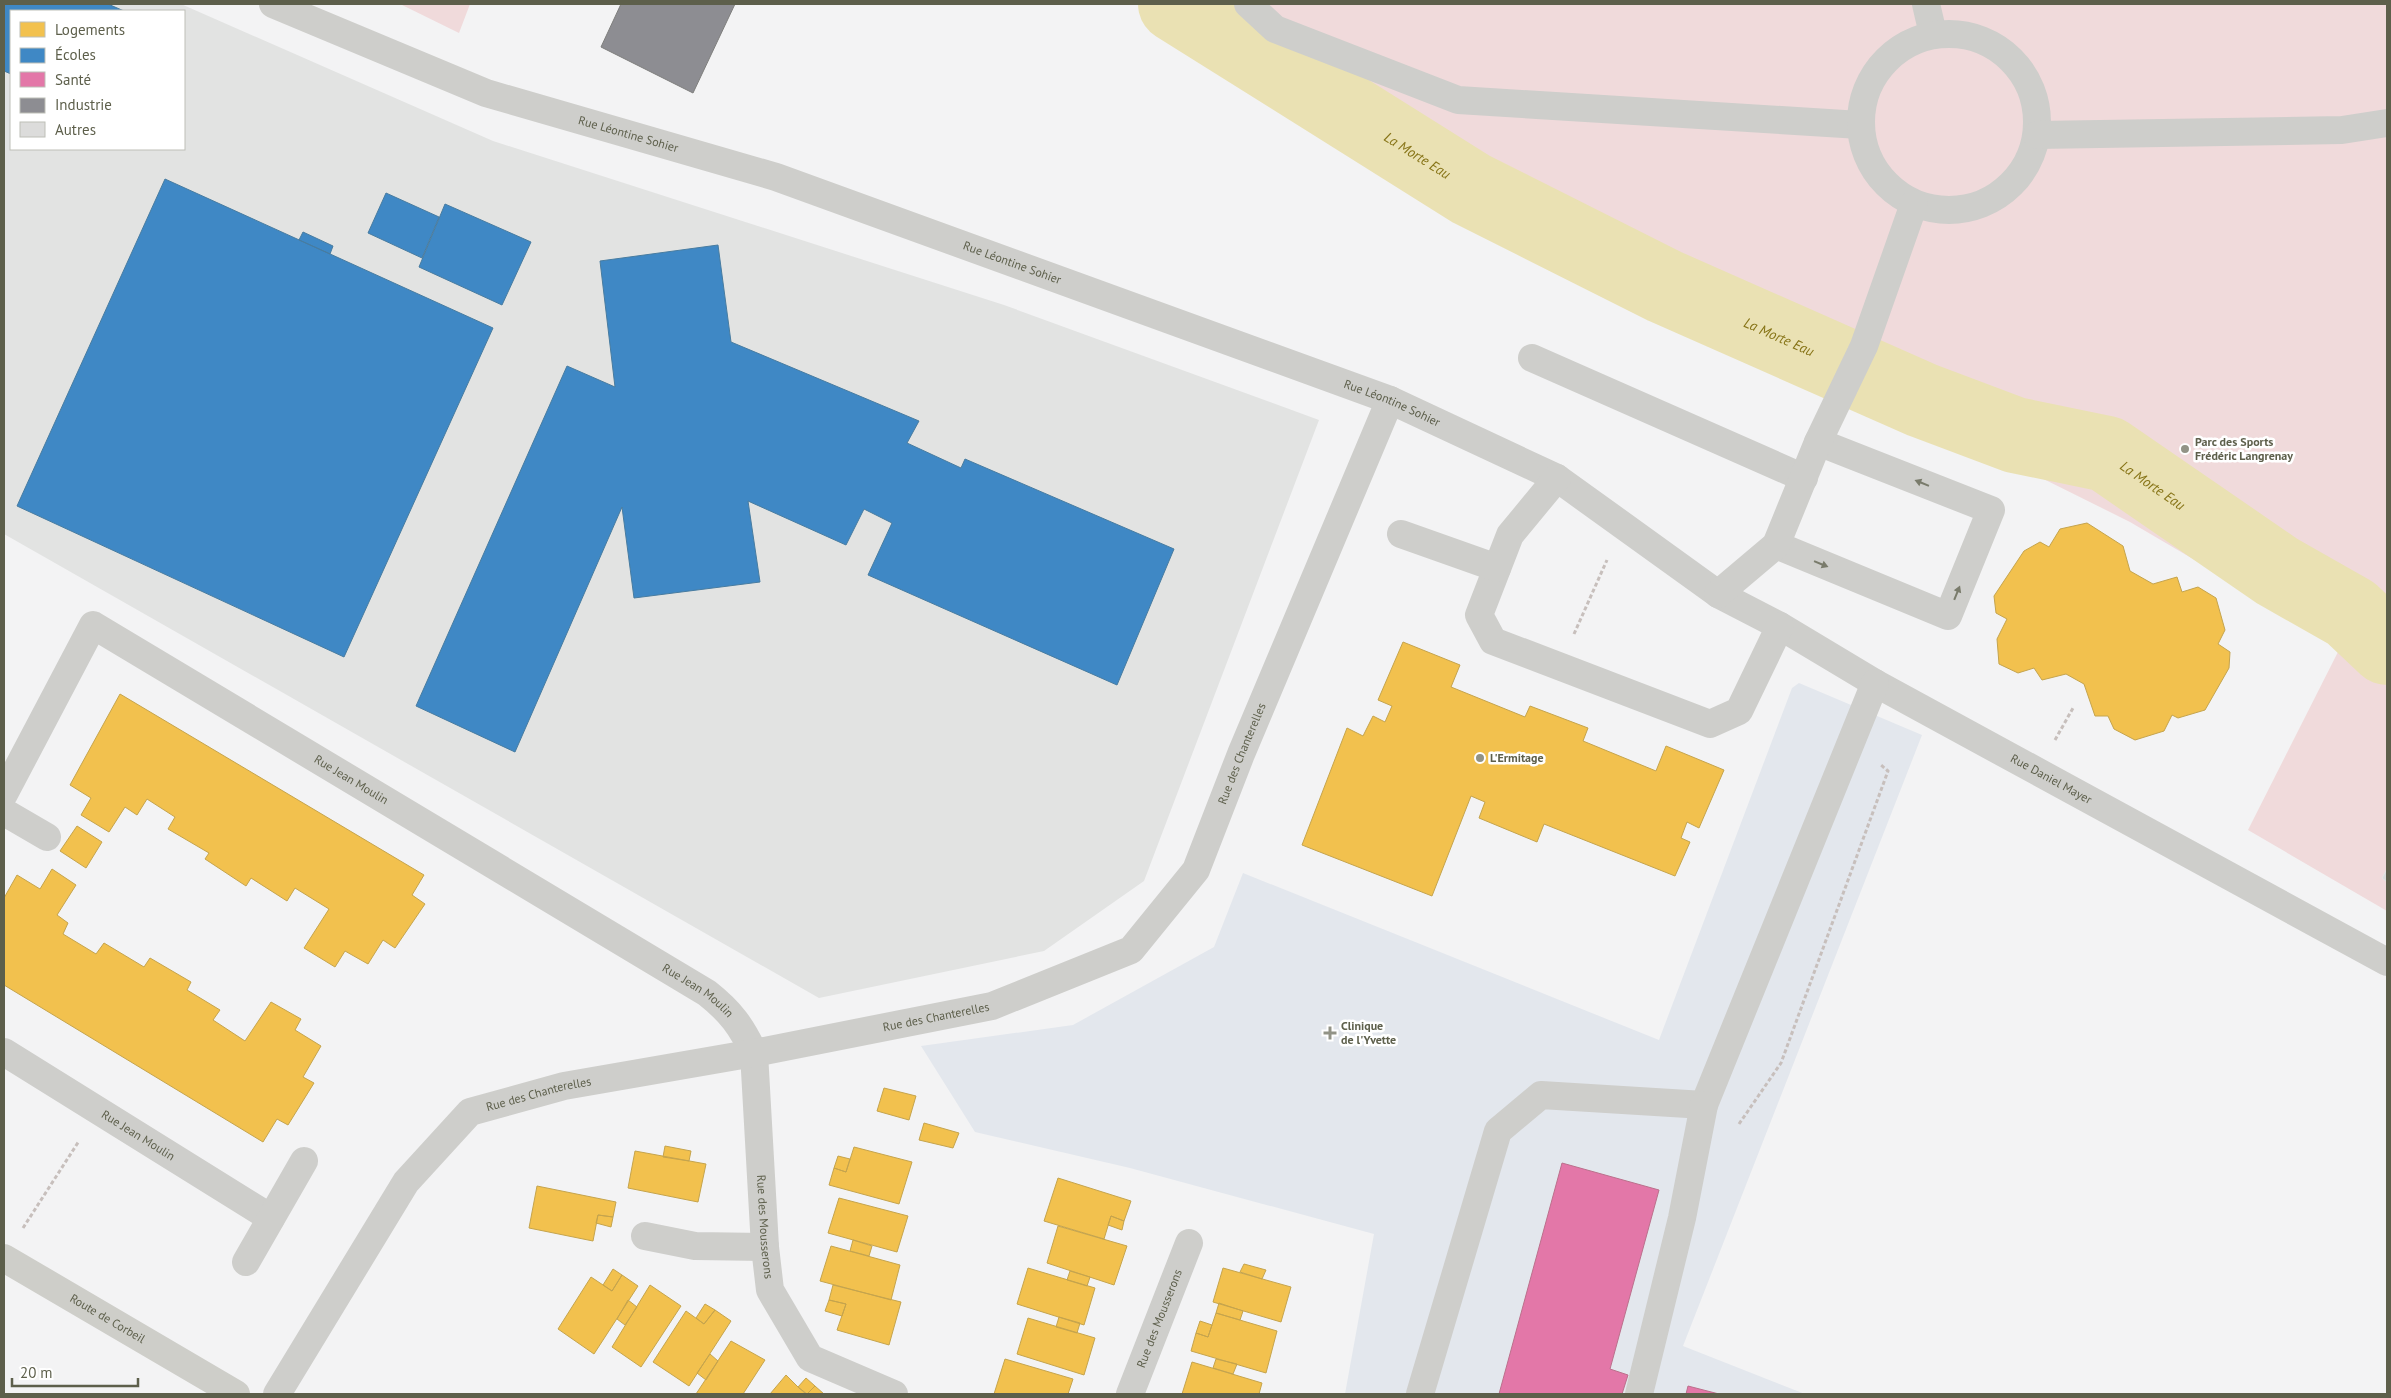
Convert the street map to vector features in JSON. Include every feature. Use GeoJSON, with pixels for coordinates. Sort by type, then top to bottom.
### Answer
{"type":"FeatureCollection","features":[{"type":"Feature","properties":{"kind":"main road","name":"Route de Corbeil"},"geometry":{"type":"LineString","coordinates":[[4,1258],[236,1394]]}},
{"type":"Feature","properties":{"kind":"street","name":"Rue Léontine Sohier"},"geometry":{"type":"LineString","coordinates":[[273,4],[486,94],[776,177],[1390,400],[1557,478],[1718,594]]}},
{"type":"Feature","properties":{"kind":"street"},"geometry":{"type":"LineString","coordinates":[[1248,4],[1275,29],[1458,100],[1860,125]]}},
{"type":"Feature","properties":{"kind":"street"},"geometry":{"type":"LineString","coordinates":[[1926,4],[1933,34]]}},
{"type":"Feature","properties":{"kind":"street"},"geometry":{"type":"LineString","coordinates":[[1933,34],[1964,34],[1993,45],[2017,64],[2033,91],[2037,135],[2028,164],[2008,189],[1975,207],[1944,211],[1914,204],[1898,195],[1876,173],[1863,145],[1860,125],[1864,94],[1879,67],[1902,46],[1933,34]]}},
{"type":"Feature","properties":{"kind":"street"},"geometry":{"type":"LineString","coordinates":[[2037,135],[2342,130],[2387,122]]}},
{"type":"Feature","properties":{"kind":"street"},"geometry":{"type":"LineString","coordinates":[[1718,594],[1776,545],[1818,442],[1864,346],[1914,204]]}},
{"type":"Feature","properties":{"kind":"street"},"geometry":{"type":"LineString","coordinates":[[1532,358],[1804,478]]}},
{"type":"Feature","properties":{"kind":"street","name":"Rue des Chanterelles"},"geometry":{"type":"LineString","coordinates":[[277,1394],[406,1182],[470,1112],[564,1086],[754,1053],[992,1006],[1132,950],[1196,870],[1241,754],[1390,400]]}},
{"type":"Feature","properties":{"kind":"street"},"geometry":{"type":"LineString","coordinates":[[1776,545],[1948,616],[1990,510],[1818,442]]}},
{"type":"Feature","properties":{"kind":"street"},"geometry":{"type":"LineString","coordinates":[[1557,478],[1510,535],[1497,568],[1479,614],[1493,641],[1710,724],[1739,711],[1780,626]]}},
{"type":"Feature","properties":{"kind":"street"},"geometry":{"type":"LineString","coordinates":[[1401,534],[1497,568]]}},
{"type":"Feature","properties":{"kind":"street","name":"Rue Daniel Mayer"},"geometry":{"type":"LineString","coordinates":[[1718,594],[1780,626],[1875,683],[2387,962]]}},
{"type":"Feature","properties":{"kind":"street","name":"Rue Jean Moulin"},"geometry":{"type":"LineString","coordinates":[[4,794],[93,626],[707,993],[728,1009],[743,1029],[754,1053]]}},
{"type":"Feature","properties":{"kind":"street"},"geometry":{"type":"LineString","coordinates":[[1639,1394],[1682,1218],[1704,1105],[1875,683]]}},
{"type":"Feature","properties":{"kind":"street"},"geometry":{"type":"LineString","coordinates":[[4,812],[47,837]]}},
{"type":"Feature","properties":{"kind":"street","name":"Rue Jean Moulin"},"geometry":{"type":"LineString","coordinates":[[4,1052],[271,1218]]}},
{"type":"Feature","properties":{"kind":"street","name":"Rue des Mousserons"},"geometry":{"type":"LineString","coordinates":[[754,1053],[765,1247],[770,1290],[810,1358],[894,1394]]}},
{"type":"Feature","properties":{"kind":"street"},"geometry":{"type":"LineString","coordinates":[[1420,1394],[1498,1131],[1541,1095],[1704,1105]]}},
{"type":"Feature","properties":{"kind":"street"},"geometry":{"type":"LineString","coordinates":[[246,1262],[304,1161]]}},
{"type":"Feature","properties":{"kind":"street"},"geometry":{"type":"LineString","coordinates":[[645,1236],[695,1246],[765,1247]]}},
{"type":"Feature","properties":{"kind":"street","name":"Rue des Mousserons"},"geometry":{"type":"LineString","coordinates":[[1130,1394],[1189,1243]]}},
{"type":"Feature","properties":{"kind":"path"},"geometry":{"type":"LineString","coordinates":[[1560,667],[1622,525]]}},
{"type":"Feature","properties":{"kind":"path"},"geometry":{"type":"LineString","coordinates":[[4,1258],[98,1110]]}},
{"type":"Feature","properties":{"kind":"shaded area"},"geometry":{"type":"Polygon","coordinates":[[[4,4],[181,4],[493,141],[1004,305],[1319,420],[1144,881],[1044,951],[819,998],[4,534],[4,4]]]}},
{"type":"Feature","properties":{"kind":"shaded area"},"geometry":{"type":"Polygon","coordinates":[[[400,4],[470,4],[459,33],[400,4]]]}},
{"type":"Feature","properties":{"kind":"shaded area","name":"Parc des Sports Frédéric Langrenay"},"geometry":{"type":"Polygon","coordinates":[[[1139,4],[2387,4],[2387,911],[2248,830],[2341,646],[2130,522],[1835,375],[1456,200],[1139,4]]]}},
{"type":"Feature","properties":{"kind":"shaded area","name":"Clinique de l'Yvette"},"geometry":{"type":"Polygon","coordinates":[[[1799,683],[1922,735],[1683,1346],[1805,1394],[1345,1394],[1374,1234],[1130,1168],[975,1132],[921,1046],[1073,1025],[1214,947],[1243,873],[1659,1040],[1792,688],[1799,683]]]}},
{"type":"Feature","properties":{"kind":"building: Logements"},"geometry":{"type":"Polygon","coordinates":[[[2087,523],[2123,546],[2130,571],[2153,584],[2177,577],[2182,592],[2198,587],[2216,598],[2225,630],[2218,644],[2230,652],[2229,668],[2205,710],[2178,718],[2172,715],[2164,731],[2135,740],[2114,729],[2108,716],[2095,716],[2084,684],[2066,674],[2042,680],[2034,668],[2018,673],[1999,664],[1997,639],[2007,619],[1996,613],[1994,596],[2024,551],[2040,542],[2049,547],[2060,529],[2087,523]]]}},
{"type":"Feature","properties":{"kind":"building: Logements","name":"L'Ermitage"},"geometry":{"type":"Polygon","coordinates":[[[1403,642],[1460,665],[1451,687],[1525,717],[1530,706],[1588,728],[1583,741],[1656,771],[1666,746],[1724,770],[1699,828],[1687,822],[1681,838],[1690,842],[1675,876],[1544,824],[1537,842],[1479,818],[1485,802],[1471,796],[1432,896],[1302,845],[1347,728],[1363,736],[1373,716],[1385,722],[1392,706],[1378,700],[1403,642]]]}},
{"type":"Feature","properties":{"kind":"building: Logements"},"geometry":{"type":"Polygon","coordinates":[[[120,694],[424,875],[412,895],[425,904],[395,948],[383,940],[368,964],[345,951],[335,967],[304,948],[329,909],[295,888],[287,901],[251,878],[246,886],[205,859],[209,853],[168,829],[175,817],[147,799],[137,815],[125,807],[109,832],[81,815],[91,798],[70,785],[120,694]]]}},
{"type":"Feature","properties":{"kind":"building: Logements"},"geometry":{"type":"Polygon","coordinates":[[[77,826],[102,842],[86,868],[60,851],[77,826]]]}},
{"type":"Feature","properties":{"kind":"building: Logements"},"geometry":{"type":"Polygon","coordinates":[[[52,869],[76,885],[57,915],[68,923],[63,934],[96,954],[104,943],[144,967],[150,958],[191,982],[187,990],[220,1010],[213,1020],[245,1041],[271,1002],[301,1019],[295,1030],[321,1046],[303,1077],[314,1083],[288,1125],[277,1119],[263,1142],[4,985],[4,898],[17,875],[40,889],[52,869]]]}},
{"type":"Feature","properties":{"kind":"building: Logements"},"geometry":{"type":"Polygon","coordinates":[[[884,1088],[916,1096],[909,1120],[877,1111],[884,1088]]]}},
{"type":"Feature","properties":{"kind":"building: Logements"},"geometry":{"type":"Polygon","coordinates":[[[924,1123],[959,1133],[953,1148],[919,1140],[924,1123]]]}},
{"type":"Feature","properties":{"kind":"building: Logements"},"geometry":{"type":"Polygon","coordinates":[[[665,1146],[691,1151],[689,1161],[663,1157],[665,1146]]]}},
{"type":"Feature","properties":{"kind":"building: Logements"},"geometry":{"type":"Polygon","coordinates":[[[854,1147],[912,1162],[899,1204],[829,1185],[834,1168],[846,1172],[854,1147]]]}},
{"type":"Feature","properties":{"kind":"building: Logements"},"geometry":{"type":"Polygon","coordinates":[[[635,1151],[706,1164],[698,1202],[628,1188],[635,1151]]]}},
{"type":"Feature","properties":{"kind":"building: Logements"},"geometry":{"type":"Polygon","coordinates":[[[838,1156],[850,1159],[846,1172],[834,1168],[838,1156]]]}},
{"type":"Feature","properties":{"kind":"building: Logements"},"geometry":{"type":"Polygon","coordinates":[[[1058,1178],[1131,1201],[1124,1221],[1111,1216],[1104,1239],[1044,1221],[1058,1178]]]}},
{"type":"Feature","properties":{"kind":"building: Logements"},"geometry":{"type":"Polygon","coordinates":[[[537,1186],[616,1202],[613,1217],[598,1215],[593,1241],[529,1228],[537,1186]]]}},
{"type":"Feature","properties":{"kind":"building: Logements"},"geometry":{"type":"Polygon","coordinates":[[[839,1198],[908,1216],[897,1252],[828,1233],[839,1198]]]}},
{"type":"Feature","properties":{"kind":"building: Logements"},"geometry":{"type":"Polygon","coordinates":[[[598,1215],[613,1217],[611,1227],[596,1223],[598,1215]]]}},
{"type":"Feature","properties":{"kind":"building: Logements"},"geometry":{"type":"Polygon","coordinates":[[[1111,1216],[1124,1221],[1122,1230],[1108,1225],[1111,1216]]]}},
{"type":"Feature","properties":{"kind":"building: Logements"},"geometry":{"type":"Polygon","coordinates":[[[1058,1226],[1127,1246],[1114,1285],[1047,1263],[1058,1226]]]}},
{"type":"Feature","properties":{"kind":"building: Logements"},"geometry":{"type":"Polygon","coordinates":[[[853,1240],[872,1246],[869,1256],[850,1251],[853,1240]]]}},
{"type":"Feature","properties":{"kind":"building: Logements"},"geometry":{"type":"Polygon","coordinates":[[[831,1246],[900,1265],[891,1300],[820,1281],[831,1246]]]}},
{"type":"Feature","properties":{"kind":"building: Logements"},"geometry":{"type":"Polygon","coordinates":[[[1244,1264],[1266,1270],[1262,1279],[1240,1272],[1244,1264]]]}},
{"type":"Feature","properties":{"kind":"building: Logements"},"geometry":{"type":"Polygon","coordinates":[[[1028,1268],[1095,1288],[1084,1325],[1017,1304],[1028,1268]]]}},
{"type":"Feature","properties":{"kind":"building: Logements"},"geometry":{"type":"Polygon","coordinates":[[[1223,1268],[1291,1287],[1281,1322],[1213,1302],[1223,1268]]]}},
{"type":"Feature","properties":{"kind":"building: Logements"},"geometry":{"type":"Polygon","coordinates":[[[613,1269],[622,1275],[612,1291],[603,1285],[613,1269]]]}},
{"type":"Feature","properties":{"kind":"building: Logements"},"geometry":{"type":"Polygon","coordinates":[[[1070,1271],[1090,1277],[1087,1286],[1067,1280],[1070,1271]]]}},
{"type":"Feature","properties":{"kind":"building: Logements"},"geometry":{"type":"Polygon","coordinates":[[[622,1275],[638,1286],[594,1354],[558,1329],[591,1277],[612,1291],[622,1275]]]}},
{"type":"Feature","properties":{"kind":"building: Logements"},"geometry":{"type":"Polygon","coordinates":[[[650,1285],[681,1306],[641,1367],[612,1347],[650,1285]]]}},
{"type":"Feature","properties":{"kind":"building: Logements"},"geometry":{"type":"Polygon","coordinates":[[[833,1285],[901,1302],[889,1345],[837,1330],[846,1304],[829,1300],[833,1285]]]}},
{"type":"Feature","properties":{"kind":"building: Logements"},"geometry":{"type":"Polygon","coordinates":[[[628,1300],[637,1307],[625,1325],[617,1319],[628,1300]]]}},
{"type":"Feature","properties":{"kind":"building: Logements"},"geometry":{"type":"Polygon","coordinates":[[[829,1300],[846,1304],[842,1316],[825,1311],[829,1300]]]}},
{"type":"Feature","properties":{"kind":"building: Logements"},"geometry":{"type":"Polygon","coordinates":[[[1219,1303],[1243,1311],[1240,1320],[1216,1313],[1219,1303]]]}},
{"type":"Feature","properties":{"kind":"building: Logements"},"geometry":{"type":"Polygon","coordinates":[[[705,1304],[715,1310],[704,1324],[696,1318],[705,1304]]]}},
{"type":"Feature","properties":{"kind":"building: Logements"},"geometry":{"type":"Polygon","coordinates":[[[715,1310],[731,1321],[689,1386],[653,1362],[686,1311],[704,1324],[715,1310]]]}},
{"type":"Feature","properties":{"kind":"building: Logements"},"geometry":{"type":"Polygon","coordinates":[[[1216,1313],[1277,1331],[1266,1373],[1191,1351],[1196,1333],[1208,1337],[1216,1313]]]}},
{"type":"Feature","properties":{"kind":"building: Logements"},"geometry":{"type":"Polygon","coordinates":[[[1059,1317],[1080,1323],[1077,1333],[1056,1327],[1059,1317]]]}},
{"type":"Feature","properties":{"kind":"building: Logements"},"geometry":{"type":"Polygon","coordinates":[[[1028,1318],[1095,1338],[1084,1375],[1017,1354],[1028,1318]]]}},
{"type":"Feature","properties":{"kind":"building: Logements"},"geometry":{"type":"Polygon","coordinates":[[[1200,1321],[1212,1325],[1208,1337],[1196,1333],[1200,1321]]]}},
{"type":"Feature","properties":{"kind":"building: Logements"},"geometry":{"type":"Polygon","coordinates":[[[731,1341],[765,1360],[743,1394],[696,1394],[731,1341]]]}},
{"type":"Feature","properties":{"kind":"building: Logements"},"geometry":{"type":"Polygon","coordinates":[[[710,1354],[718,1361],[706,1380],[697,1373],[710,1354]]]}},
{"type":"Feature","properties":{"kind":"building: Logements"},"geometry":{"type":"Polygon","coordinates":[[[1005,1359],[1073,1379],[1068,1394],[994,1394],[1005,1359]]]}},
{"type":"Feature","properties":{"kind":"building: Logements"},"geometry":{"type":"Polygon","coordinates":[[[1216,1359],[1237,1364],[1233,1374],[1213,1368],[1216,1359]]]}},
{"type":"Feature","properties":{"kind":"building: Logements"},"geometry":{"type":"Polygon","coordinates":[[[1192,1362],[1262,1383],[1259,1394],[1182,1394],[1192,1362]]]}},
{"type":"Feature","properties":{"kind":"building: Logements"},"geometry":{"type":"Polygon","coordinates":[[[786,1375],[798,1387],[806,1394],[770,1394],[786,1375]]]}},
{"type":"Feature","properties":{"kind":"building: Logements"},"geometry":{"type":"Polygon","coordinates":[[[806,1378],[815,1386],[807,1394],[798,1387],[806,1378]]]}},
{"type":"Feature","properties":{"kind":"building: Logements"},"geometry":{"type":"Polygon","coordinates":[[[815,1386],[824,1394],[807,1394],[815,1386]]]}},
{"type":"Feature","properties":{"kind":"building: Écoles"},"geometry":{"type":"Polygon","coordinates":[[[4,4],[108,4],[122,10],[10,10],[10,74],[4,71],[4,4]]]}},
{"type":"Feature","properties":{"kind":"building: Écoles"},"geometry":{"type":"Polygon","coordinates":[[[165,179],[493,328],[344,657],[17,506],[165,179]]]}},
{"type":"Feature","properties":{"kind":"building: Écoles"},"geometry":{"type":"Polygon","coordinates":[[[386,193],[439,217],[422,258],[368,233],[386,193]]]}},
{"type":"Feature","properties":{"kind":"building: Écoles"},"geometry":{"type":"Polygon","coordinates":[[[445,204],[531,242],[502,305],[419,267],[445,204]]]}},
{"type":"Feature","properties":{"kind":"building: Écoles"},"geometry":{"type":"Polygon","coordinates":[[[303,232],[333,246],[330,254],[299,240],[303,232]]]}},
{"type":"Feature","properties":{"kind":"building: Écoles"},"geometry":{"type":"Polygon","coordinates":[[[718,245],[731,342],[919,421],[907,443],[961,468],[965,459],[1174,549],[1117,685],[868,575],[892,523],[864,509],[846,545],[748,501],[760,582],[634,598],[622,507],[515,752],[416,706],[567,366],[615,387],[600,261],[718,245]]]}},
{"type":"Feature","properties":{"kind":"building: Santé"},"geometry":{"type":"Polygon","coordinates":[[[1562,1163],[1659,1190],[1610,1369],[1628,1375],[1622,1394],[1499,1394],[1562,1163]]]}},
{"type":"Feature","properties":{"kind":"building: Santé"},"geometry":{"type":"Polygon","coordinates":[[[1688,1386],[1719,1394],[1686,1394],[1688,1386]]]}},
{"type":"Feature","properties":{"kind":"building: Industrie"},"geometry":{"type":"Polygon","coordinates":[[[621,4],[735,4],[693,93],[601,47],[621,4]]]}},
{"type":"Feature","properties":{"kind":"building: Autres"},"geometry":{"type":"Polygon","coordinates":[[[2387,869],[2387,882],[2382,878],[2387,869]]]}},
{"type":"Feature","properties":{"kind":"waterway","name":"La Morte Eau"},"geometry":{"type":"LineString","coordinates":[[1176,4],[1471,189],[1664,286],[1922,400],[2015,435],[2107,454],[2277,571],[2351,613],[2387,647]]}},
{"type":"Feature","properties":{"kind":"place","name":"Parc des Sports Frédéric Langrenay"},"geometry":{"type":"Point","coordinates":[2185,449]}},
{"type":"Feature","properties":{"kind":"place","name":"L'Ermitage"},"geometry":{"type":"Point","coordinates":[1480,758]}},
{"type":"Feature","properties":{"kind":"place","name":"Clinique de l'Yvette"},"geometry":{"type":"Point","coordinates":[1330,1033]}}]}
